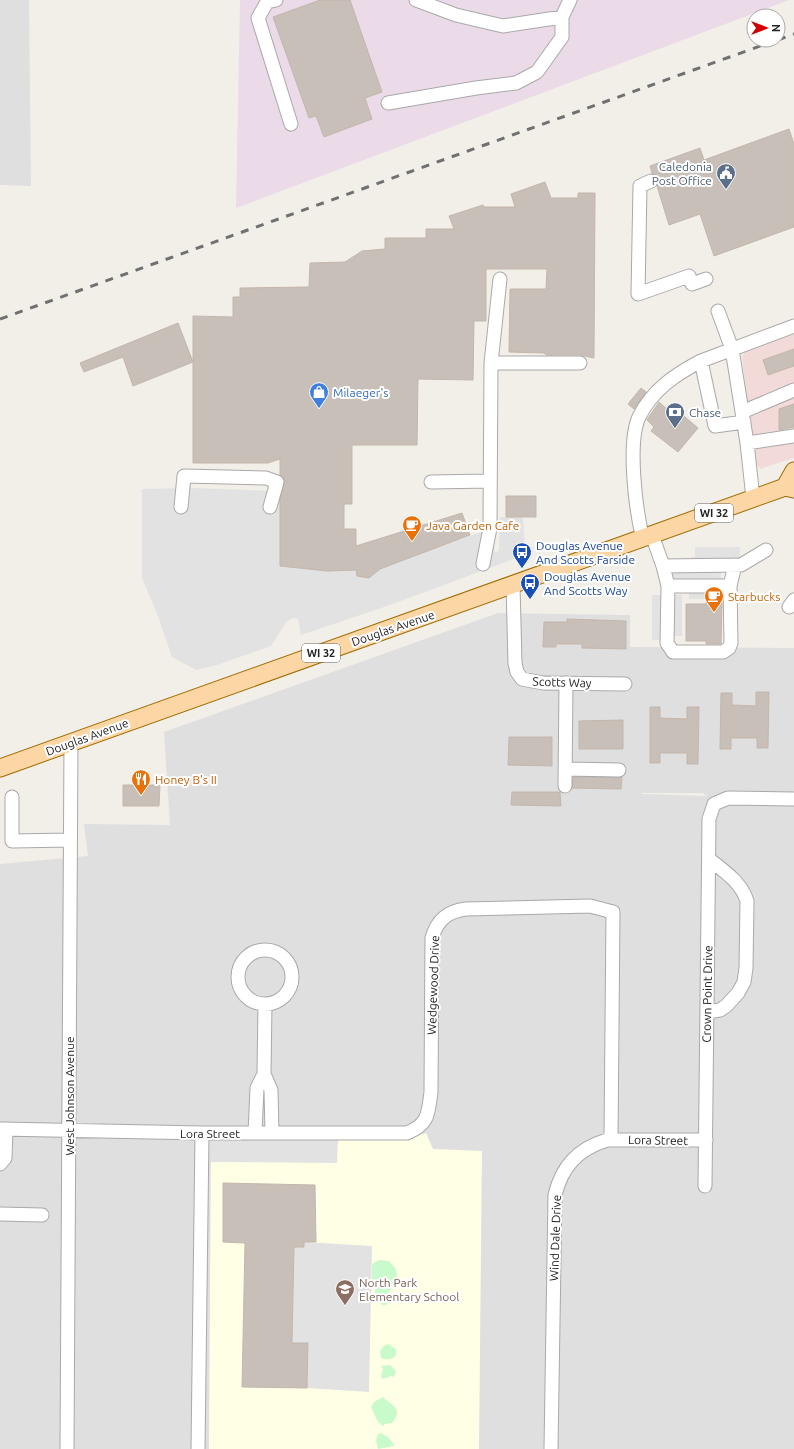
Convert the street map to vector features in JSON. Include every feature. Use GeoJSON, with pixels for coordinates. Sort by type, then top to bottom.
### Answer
{"type":"FeatureCollection","features":[{"type":"Feature","properties":{"kind":"main road","name":"Douglas Avenue"},"geometry":{"type":"LineString","coordinates":[[0,768],[513,586],[753,498],[789,488],[794,471]]}},
{"type":"Feature","properties":{"kind":"street"},"geometry":{"type":"LineString","coordinates":[[276,0],[266,2],[258,18],[291,124]]}},
{"type":"Feature","properties":{"kind":"street"},"geometry":{"type":"LineString","coordinates":[[416,0],[456,15],[503,26],[562,17]]}},
{"type":"Feature","properties":{"kind":"street"},"geometry":{"type":"LineString","coordinates":[[388,103],[476,88],[516,83],[536,72],[562,37],[562,17],[570,0]]}},
{"type":"Feature","properties":{"kind":"street"},"geometry":{"type":"LineString","coordinates":[[651,182],[640,186],[638,294],[689,276],[692,284],[706,279]]}},
{"type":"Feature","properties":{"kind":"street"},"geometry":{"type":"LineString","coordinates":[[483,564],[490,528],[490,363],[500,279]]}},
{"type":"Feature","properties":{"kind":"street"},"geometry":{"type":"LineString","coordinates":[[718,311],[732,349],[747,443],[753,498]]}},
{"type":"Feature","properties":{"kind":"street"},"geometry":{"type":"LineString","coordinates":[[735,565],[730,586],[731,643],[729,648],[723,652],[673,652],[667,643],[668,586],[663,566],[637,518],[634,466],[635,438],[639,418],[659,389],[677,374],[701,361],[794,326]]}},
{"type":"Feature","properties":{"kind":"street"},"geometry":{"type":"LineString","coordinates":[[701,361],[715,426],[743,417],[794,390]]}},
{"type":"Feature","properties":{"kind":"street"},"geometry":{"type":"LineString","coordinates":[[490,363],[580,363]]}},
{"type":"Feature","properties":{"kind":"street"},"geometry":{"type":"LineString","coordinates":[[747,443],[794,436]]}},
{"type":"Feature","properties":{"kind":"street"},"geometry":{"type":"LineString","coordinates":[[182,507],[184,476],[266,478],[277,482],[270,508]]}},
{"type":"Feature","properties":{"kind":"street"},"geometry":{"type":"LineString","coordinates":[[431,482],[490,481]]}},
{"type":"Feature","properties":{"kind":"street"},"geometry":{"type":"LineString","coordinates":[[663,566],[741,565],[766,550]]}},
{"type":"Feature","properties":{"kind":"street","name":"Scotts Way"},"geometry":{"type":"LineString","coordinates":[[513,586],[515,663],[517,672],[522,679],[531,682],[625,684]]}},
{"type":"Feature","properties":{"kind":"street"},"geometry":{"type":"LineString","coordinates":[[668,586],[730,586]]}},
{"type":"Feature","properties":{"kind":"street"},"geometry":{"type":"LineString","coordinates":[[565,786],[566,683]]}},
{"type":"Feature","properties":{"kind":"street","name":"West Johnson Avenue"},"geometry":{"type":"LineString","coordinates":[[67,1449],[71,743]]}},
{"type":"Feature","properties":{"kind":"street"},"geometry":{"type":"LineString","coordinates":[[565,769],[619,770]]}},
{"type":"Feature","properties":{"kind":"street"},"geometry":{"type":"LineString","coordinates":[[12,797],[12,841],[70,840]]}},
{"type":"Feature","properties":{"kind":"street","name":"Crown Point Drive"},"geometry":{"type":"LineString","coordinates":[[705,1186],[709,819],[714,804],[728,798],[794,799]]}},
{"type":"Feature","properties":{"kind":"street"},"geometry":{"type":"LineString","coordinates":[[707,1012],[720,1010],[726,1006],[738,993],[744,982],[746,968],[747,901],[744,891],[733,878],[709,859]]}},
{"type":"Feature","properties":{"kind":"street","name":"Wedgewood Drive"},"geometry":{"type":"LineString","coordinates":[[418,1128],[424,1123],[428,1112],[431,1092],[432,938],[440,920],[448,914],[466,909],[590,906],[613,912],[611,1140]]}},
{"type":"Feature","properties":{"kind":"street"},"geometry":{"type":"LineString","coordinates":[[264,949],[281,954],[289,964],[292,977],[291,985],[281,999],[265,1004],[256,1003],[248,998],[241,991],[238,982],[238,973],[246,956],[254,951],[264,949]]}},
{"type":"Feature","properties":{"kind":"street"},"geometry":{"type":"LineString","coordinates":[[265,1004],[264,1074],[271,1090],[272,1133]]}},
{"type":"Feature","properties":{"kind":"street"},"geometry":{"type":"LineString","coordinates":[[254,1133],[257,1088],[264,1074]]}},
{"type":"Feature","properties":{"kind":"street","name":"Lora Street"},"geometry":{"type":"LineString","coordinates":[[3,1129],[202,1133],[407,1133],[418,1128]]}},
{"type":"Feature","properties":{"kind":"street"},"geometry":{"type":"LineString","coordinates":[[0,1164],[5,1158],[3,1129]]}},
{"type":"Feature","properties":{"kind":"street"},"geometry":{"type":"LineString","coordinates":[[198,1449],[202,1133]]}},
{"type":"Feature","properties":{"kind":"street","name":"Lora Street"},"geometry":{"type":"LineString","coordinates":[[611,1140],[706,1140]]}},
{"type":"Feature","properties":{"kind":"street","name":"Wind Dale Drive"},"geometry":{"type":"LineString","coordinates":[[551,1449],[556,1195],[564,1170],[572,1159],[594,1144],[611,1140]]}},
{"type":"Feature","properties":{"kind":"street"},"geometry":{"type":"LineString","coordinates":[[0,1214],[42,1215]]}},
{"type":"Feature","properties":{"kind":"shaded area"},"geometry":{"type":"Polygon","coordinates":[[[0,0],[29,0],[31,186],[0,185],[0,0]]]}},
{"type":"Feature","properties":{"kind":"shaded area"},"geometry":{"type":"Polygon","coordinates":[[[240,0],[789,0],[768,8],[746,8],[746,16],[236,208],[240,0]]]}},
{"type":"Feature","properties":{"kind":"shaded area"},"geometry":{"type":"Polygon","coordinates":[[[794,333],[794,458],[760,469],[755,462],[742,357],[747,348],[794,333]]]}},
{"type":"Feature","properties":{"kind":"shaded area"},"geometry":{"type":"Polygon","coordinates":[[[190,488],[280,491],[280,566],[327,571],[356,570],[357,576],[369,578],[380,569],[481,532],[496,553],[499,550],[500,517],[523,517],[525,555],[387,606],[301,635],[298,619],[293,618],[286,622],[271,646],[217,665],[196,670],[172,657],[158,616],[142,578],[142,489],[190,488]]]}},
{"type":"Feature","properties":{"kind":"shaded area"},"geometry":{"type":"Polygon","coordinates":[[[695,547],[740,547],[740,567],[721,567],[721,589],[713,589],[713,599],[689,599],[689,589],[673,589],[673,595],[682,595],[682,636],[673,636],[672,640],[652,640],[652,595],[662,595],[675,560],[695,557],[695,547]]]}},
{"type":"Feature","properties":{"kind":"shaded area"},"geometry":{"type":"Polygon","coordinates":[[[498,613],[630,615],[630,647],[794,648],[794,1449],[0,1449],[0,864],[88,856],[84,824],[170,825],[164,732],[498,613]],[[642,793],[642,794],[706,796],[703,793],[642,793]]]}},
{"type":"Feature","properties":{"kind":"shaded area","name":"North Park Elementary School"},"geometry":{"type":"Polygon","coordinates":[[[426,1133],[433,1149],[482,1151],[479,1449],[209,1449],[211,1138],[408,1140],[426,1133]]]}},
{"type":"Feature","properties":{"kind":"shaded area"},"geometry":{"type":"Polygon","coordinates":[[[211,1138],[338,1139],[337,1163],[211,1162],[211,1138]]]}},
{"type":"Feature","properties":{"kind":"shaded area"},"geometry":{"type":"Polygon","coordinates":[[[304,1242],[372,1246],[369,1392],[307,1388],[308,1343],[292,1343],[294,1247],[303,1247],[304,1242]]]}},
{"type":"Feature","properties":{"kind":"green space"},"geometry":{"type":"Polygon","coordinates":[[[379,1260],[389,1261],[395,1268],[397,1274],[393,1287],[388,1293],[392,1299],[386,1305],[382,1305],[378,1300],[378,1294],[375,1293],[375,1282],[372,1279],[372,1264],[379,1260]]]}},
{"type":"Feature","properties":{"kind":"green space"},"geometry":{"type":"Polygon","coordinates":[[[388,1344],[396,1349],[396,1355],[389,1359],[381,1358],[380,1351],[388,1344]]]}},
{"type":"Feature","properties":{"kind":"green space"},"geometry":{"type":"Polygon","coordinates":[[[390,1365],[396,1371],[394,1377],[391,1376],[383,1379],[381,1377],[383,1369],[381,1366],[390,1365]]]}},
{"type":"Feature","properties":{"kind":"green space"},"geometry":{"type":"Polygon","coordinates":[[[383,1397],[393,1405],[397,1411],[397,1414],[392,1423],[385,1424],[383,1426],[377,1420],[371,1407],[374,1402],[383,1397]]]}},
{"type":"Feature","properties":{"kind":"green space"},"geometry":{"type":"Polygon","coordinates":[[[381,1433],[389,1438],[394,1445],[393,1446],[378,1449],[376,1440],[378,1434],[381,1433]]]}},
{"type":"Feature","properties":{"kind":"building"},"geometry":{"type":"Polygon","coordinates":[[[320,0],[350,0],[382,92],[365,98],[372,119],[324,137],[316,116],[309,118],[273,17],[320,0]]]}},
{"type":"Feature","properties":{"kind":"building","name":"Caledonia Post Office"},"geometry":{"type":"Polygon","coordinates":[[[789,129],[794,144],[794,227],[714,256],[700,214],[669,225],[657,186],[658,178],[652,173],[650,166],[700,148],[704,160],[789,129]]]}},
{"type":"Feature","properties":{"kind":"building"},"geometry":{"type":"Polygon","coordinates":[[[545,182],[551,198],[578,198],[578,193],[595,193],[594,358],[580,355],[546,355],[544,353],[509,352],[510,289],[546,289],[547,269],[486,269],[486,321],[474,321],[473,380],[418,379],[417,445],[352,445],[352,504],[344,504],[344,529],[356,529],[356,546],[462,513],[470,535],[380,569],[369,578],[357,576],[356,570],[327,571],[280,566],[280,500],[285,481],[280,475],[280,459],[268,463],[193,463],[193,316],[233,317],[233,297],[240,297],[240,288],[309,287],[310,263],[345,262],[362,251],[385,249],[385,238],[426,238],[426,229],[454,229],[449,216],[483,205],[484,207],[515,207],[511,194],[545,182]]]}},
{"type":"Feature","properties":{"kind":"building"},"geometry":{"type":"Polygon","coordinates":[[[178,323],[193,362],[133,386],[123,357],[84,372],[80,363],[178,323]]]}},
{"type":"Feature","properties":{"kind":"building"},"geometry":{"type":"Polygon","coordinates":[[[794,349],[794,366],[768,375],[763,360],[794,349]]]}},
{"type":"Feature","properties":{"kind":"building"},"geometry":{"type":"Polygon","coordinates":[[[641,388],[646,392],[634,409],[628,404],[641,388]]]}},
{"type":"Feature","properties":{"kind":"building","name":"Chase"},"geometry":{"type":"Polygon","coordinates":[[[659,402],[668,410],[672,406],[698,428],[678,452],[651,431],[654,427],[647,420],[659,402]]]}},
{"type":"Feature","properties":{"kind":"building"},"geometry":{"type":"Polygon","coordinates":[[[794,404],[794,427],[779,430],[779,409],[794,404]]]}},
{"type":"Feature","properties":{"kind":"building"},"geometry":{"type":"Polygon","coordinates":[[[506,496],[536,496],[536,517],[506,517],[506,496]]]}},
{"type":"Feature","properties":{"kind":"building"},"geometry":{"type":"Polygon","coordinates":[[[706,602],[722,602],[721,644],[706,644],[706,641],[686,641],[686,604],[706,604],[706,602]]]}},
{"type":"Feature","properties":{"kind":"building"},"geometry":{"type":"Polygon","coordinates":[[[567,619],[626,621],[626,649],[582,648],[582,644],[556,644],[556,647],[543,647],[544,622],[567,622],[567,619]]]}},
{"type":"Feature","properties":{"kind":"building"},"geometry":{"type":"Polygon","coordinates":[[[756,692],[769,692],[768,748],[757,748],[757,738],[731,738],[731,749],[720,749],[721,693],[732,693],[732,705],[756,706],[756,692]]]}},
{"type":"Feature","properties":{"kind":"building"},"geometry":{"type":"Polygon","coordinates":[[[650,707],[660,707],[660,718],[687,719],[687,707],[699,707],[698,764],[687,764],[687,753],[660,753],[660,763],[650,763],[650,707]]]}},
{"type":"Feature","properties":{"kind":"building"},"geometry":{"type":"Polygon","coordinates":[[[623,720],[623,749],[579,749],[579,721],[623,720]]]}},
{"type":"Feature","properties":{"kind":"building"},"geometry":{"type":"Polygon","coordinates":[[[509,737],[552,737],[552,766],[508,765],[509,737]]]}},
{"type":"Feature","properties":{"kind":"building"},"geometry":{"type":"Polygon","coordinates":[[[573,777],[622,777],[621,789],[572,788],[573,777]]]}},
{"type":"Feature","properties":{"kind":"building","name":"Honey B's II"},"geometry":{"type":"Polygon","coordinates":[[[123,785],[160,785],[159,806],[123,806],[123,785]]]}},
{"type":"Feature","properties":{"kind":"building"},"geometry":{"type":"Polygon","coordinates":[[[512,792],[560,792],[561,806],[511,805],[512,792]]]}},
{"type":"Feature","properties":{"kind":"building"},"geometry":{"type":"Polygon","coordinates":[[[223,1183],[315,1185],[316,1242],[304,1242],[304,1247],[294,1247],[292,1343],[308,1343],[307,1388],[242,1387],[245,1243],[223,1242],[223,1183]]]}},
{"type":"Feature","properties":{"kind":"railway"},"geometry":{"type":"LineString","coordinates":[[786,37],[794,34]]}},
{"type":"Feature","properties":{"kind":"railway"},"geometry":{"type":"LineString","coordinates":[[0,319],[755,48]]}},
{"type":"Feature","properties":{"kind":"place","name":"Caledonia Post Office"},"geometry":{"type":"Point","coordinates":[726,190]}},
{"type":"Feature","properties":{"kind":"place","name":"Milaeger's"},"geometry":{"type":"Point","coordinates":[319,409]}},
{"type":"Feature","properties":{"kind":"place","name":"Chase"},"geometry":{"type":"Point","coordinates":[675,429]}},
{"type":"Feature","properties":{"kind":"place","name":"Java Garden Cafe"},"geometry":{"type":"Point","coordinates":[412,542]}},
{"type":"Feature","properties":{"kind":"place","name":"Douglas Avenue And Scotts Farside"},"geometry":{"type":"Point","coordinates":[522,569]}},
{"type":"Feature","properties":{"kind":"place","name":"Douglas Avenue And Scotts Way"},"geometry":{"type":"Point","coordinates":[530,600]}},
{"type":"Feature","properties":{"kind":"place","name":"Starbucks"},"geometry":{"type":"Point","coordinates":[714,613]}},
{"type":"Feature","properties":{"kind":"place","name":"Honey B's II"},"geometry":{"type":"Point","coordinates":[141,796]}},
{"type":"Feature","properties":{"kind":"place","name":"North Park Elementary School"},"geometry":{"type":"Point","coordinates":[345,1306]}}]}
